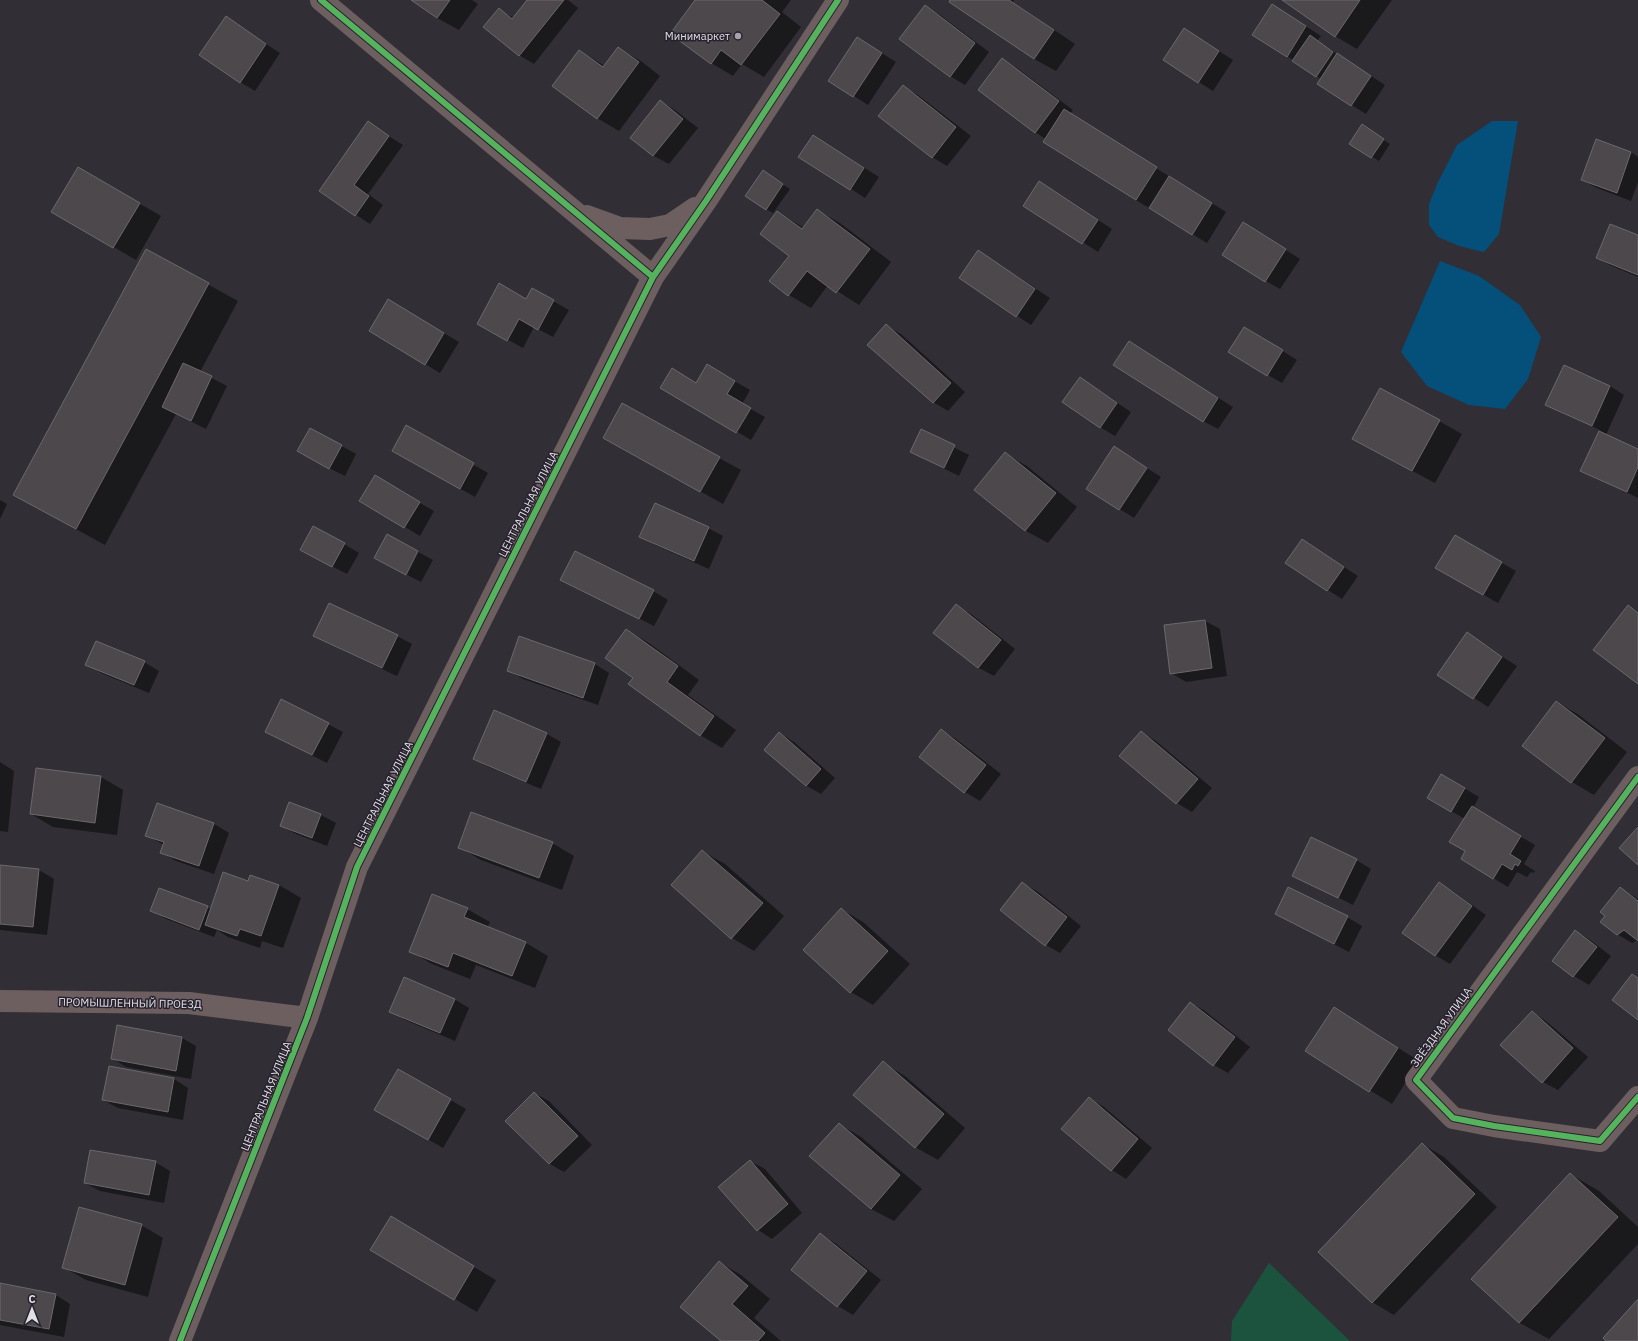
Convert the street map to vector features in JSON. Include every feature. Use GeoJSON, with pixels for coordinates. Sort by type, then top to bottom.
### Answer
{"type":"FeatureCollection","features":[{"type":"Feature","properties":{"kind":"street"},"geometry":{"type":"LineString","coordinates":[[321,0],[653,277]]}},
{"type":"Feature","properties":{"kind":"street","name":"ЦЕНТРАЛЬНАЯ УЛИЦА"},"geometry":{"type":"LineString","coordinates":[[180,1341],[308,1018],[357,867],[653,277],[706,201],[838,0]]}},
{"type":"Feature","properties":{"kind":"street"},"geometry":{"type":"LineString","coordinates":[[574,212],[620,228],[650,229],[670,225],[706,201]]}},
{"type":"Feature","properties":{"kind":"street","name":"ЗВЁЗДНАЯ УЛИЦА"},"geometry":{"type":"LineString","coordinates":[[1638,777],[1416,1080],[1453,1118],[1494,1126],[1600,1141],[1638,1097]]}},
{"type":"Feature","properties":{"kind":"street","name":"ПРОМЫШЛЕННЫЙ ПРОЕЗД"},"geometry":{"type":"LineString","coordinates":[[0,1001],[189,1003],[308,1018]]}},
{"type":"Feature","properties":{"kind":"green space"},"geometry":{"type":"Polygon","coordinates":[[[1269,1263],[1350,1341],[1231,1341],[1232,1321],[1269,1263]]]}},
{"type":"Feature","properties":{"kind":"water"},"geometry":{"type":"Polygon","coordinates":[[[1492,121],[1518,121],[1499,234],[1484,252],[1459,246],[1438,237],[1429,225],[1429,204],[1438,182],[1457,145],[1492,121]]]}},
{"type":"Feature","properties":{"kind":"water"},"geometry":{"type":"Polygon","coordinates":[[[1440,261],[1479,276],[1520,305],[1541,337],[1528,379],[1505,409],[1469,405],[1427,386],[1401,352],[1440,261]]]}},
{"type":"Feature","properties":{"kind":"building"},"geometry":{"type":"Polygon","coordinates":[[[411,0],[450,0],[437,18],[411,0]]]}},
{"type":"Feature","properties":{"kind":"building"},"geometry":{"type":"Polygon","coordinates":[[[527,0],[564,0],[519,56],[483,27],[499,8],[512,19],[527,0]]]}},
{"type":"Feature","properties":{"kind":"building"},"geometry":{"type":"Polygon","coordinates":[[[695,0],[762,0],[780,14],[741,65],[721,50],[711,64],[670,34],[695,0]]]}},
{"type":"Feature","properties":{"kind":"building"},"geometry":{"type":"Polygon","coordinates":[[[950,0],[1009,0],[1054,30],[1034,59],[949,2],[950,0]]]}},
{"type":"Feature","properties":{"kind":"building"},"geometry":{"type":"Polygon","coordinates":[[[1282,0],[1360,0],[1335,37],[1282,0]]]}},
{"type":"Feature","properties":{"kind":"building"},"geometry":{"type":"Polygon","coordinates":[[[1272,4],[1306,26],[1287,57],[1252,35],[1272,4]]]}},
{"type":"Feature","properties":{"kind":"building"},"geometry":{"type":"Polygon","coordinates":[[[925,5],[975,43],[950,77],[899,39],[925,5]]]}},
{"type":"Feature","properties":{"kind":"building"},"geometry":{"type":"Polygon","coordinates":[[[226,16],[266,44],[240,83],[199,55],[226,16]]]}},
{"type":"Feature","properties":{"kind":"building"},"geometry":{"type":"Polygon","coordinates":[[[1184,28],[1219,51],[1198,83],[1163,60],[1184,28]]]}},
{"type":"Feature","properties":{"kind":"building"},"geometry":{"type":"Polygon","coordinates":[[[1310,35],[1333,52],[1316,77],[1292,61],[1310,35]]]}},
{"type":"Feature","properties":{"kind":"building"},"geometry":{"type":"Polygon","coordinates":[[[857,37],[882,53],[853,97],[828,81],[857,37]]]}},
{"type":"Feature","properties":{"kind":"building"},"geometry":{"type":"Polygon","coordinates":[[[618,47],[639,62],[597,119],[552,86],[579,50],[603,67],[618,47]]]}},
{"type":"Feature","properties":{"kind":"building"},"geometry":{"type":"Polygon","coordinates":[[[1337,53],[1371,76],[1351,106],[1317,84],[1337,53]]]}},
{"type":"Feature","properties":{"kind":"building"},"geometry":{"type":"Polygon","coordinates":[[[1002,58],[1059,101],[1035,133],[978,90],[1002,58]]]}},
{"type":"Feature","properties":{"kind":"building"},"geometry":{"type":"Polygon","coordinates":[[[903,85],[956,127],[932,158],[878,116],[903,85]]]}},
{"type":"Feature","properties":{"kind":"building"},"geometry":{"type":"Polygon","coordinates":[[[660,100],[683,119],[653,156],[630,138],[660,100]]]}},
{"type":"Feature","properties":{"kind":"building"},"geometry":{"type":"Polygon","coordinates":[[[1064,109],[1157,167],[1136,200],[1043,142],[1064,109]]]}},
{"type":"Feature","properties":{"kind":"building"},"geometry":{"type":"Polygon","coordinates":[[[368,121],[389,136],[354,185],[369,196],[355,216],[319,191],[368,121]]]}},
{"type":"Feature","properties":{"kind":"building"},"geometry":{"type":"Polygon","coordinates":[[[1362,124],[1384,139],[1371,158],[1349,144],[1362,124]]]}},
{"type":"Feature","properties":{"kind":"building"},"geometry":{"type":"Polygon","coordinates":[[[813,135],[864,168],[850,190],[798,157],[813,135]]]}},
{"type":"Feature","properties":{"kind":"building"},"geometry":{"type":"Polygon","coordinates":[[[1596,139],[1631,152],[1617,193],[1581,180],[1596,139]]]}},
{"type":"Feature","properties":{"kind":"building"},"geometry":{"type":"Polygon","coordinates":[[[78,167],[140,203],[113,248],[51,212],[78,167]]]}},
{"type":"Feature","properties":{"kind":"building"},"geometry":{"type":"Polygon","coordinates":[[[763,170],[783,184],[766,210],[745,196],[763,170]]]}},
{"type":"Feature","properties":{"kind":"building"},"geometry":{"type":"Polygon","coordinates":[[[1169,176],[1212,203],[1192,235],[1149,208],[1169,176]]]}},
{"type":"Feature","properties":{"kind":"building"},"geometry":{"type":"Polygon","coordinates":[[[1039,181],[1098,220],[1082,244],[1023,206],[1039,181]]]}},
{"type":"Feature","properties":{"kind":"building"},"geometry":{"type":"Polygon","coordinates":[[[817,209],[870,249],[836,293],[807,271],[788,296],[769,281],[789,256],[760,234],[777,211],[802,229],[817,209]]]}},
{"type":"Feature","properties":{"kind":"building"},"geometry":{"type":"Polygon","coordinates":[[[1243,222],[1286,249],[1265,282],[1222,255],[1243,222]]]}},
{"type":"Feature","properties":{"kind":"building"},"geometry":{"type":"Polygon","coordinates":[[[1610,224],[1638,235],[1638,275],[1596,258],[1610,224]]]}},
{"type":"Feature","properties":{"kind":"building"},"geometry":{"type":"Polygon","coordinates":[[[146,249],[209,283],[76,529],[13,495],[146,249]]]}},
{"type":"Feature","properties":{"kind":"building"},"geometry":{"type":"Polygon","coordinates":[[[978,250],[1035,289],[1016,317],[959,278],[978,250]]]}},
{"type":"Feature","properties":{"kind":"building"},"geometry":{"type":"Polygon","coordinates":[[[499,283],[526,299],[532,288],[554,300],[538,330],[519,319],[507,341],[477,324],[499,283]]]}},
{"type":"Feature","properties":{"kind":"building"},"geometry":{"type":"Polygon","coordinates":[[[388,299],[444,333],[425,365],[369,331],[388,299]]]}},
{"type":"Feature","properties":{"kind":"building"},"geometry":{"type":"Polygon","coordinates":[[[886,324],[951,383],[933,403],[867,345],[886,324]]]}},
{"type":"Feature","properties":{"kind":"building"},"geometry":{"type":"Polygon","coordinates":[[[1244,327],[1283,350],[1267,376],[1228,352],[1244,327]]]}},
{"type":"Feature","properties":{"kind":"building"},"geometry":{"type":"Polygon","coordinates":[[[1129,341],[1218,398],[1203,422],[1113,365],[1129,341]]]}},
{"type":"Feature","properties":{"kind":"building"},"geometry":{"type":"Polygon","coordinates":[[[183,363],[212,376],[191,421],[162,407],[183,363]]]}},
{"type":"Feature","properties":{"kind":"building"},"geometry":{"type":"Polygon","coordinates":[[[707,364],[735,381],[727,394],[751,408],[736,433],[660,388],[672,368],[696,383],[707,364]]]}},
{"type":"Feature","properties":{"kind":"building"},"geometry":{"type":"Polygon","coordinates":[[[1564,365],[1610,386],[1592,426],[1545,405],[1564,365]]]}},
{"type":"Feature","properties":{"kind":"building"},"geometry":{"type":"Polygon","coordinates":[[[1080,377],[1117,403],[1100,428],[1062,402],[1080,377]]]}},
{"type":"Feature","properties":{"kind":"building"},"geometry":{"type":"Polygon","coordinates":[[[1380,388],[1440,420],[1412,471],[1352,439],[1380,388]]]}},
{"type":"Feature","properties":{"kind":"building"},"geometry":{"type":"Polygon","coordinates":[[[622,403],[720,457],[700,492],[603,438],[622,403]]]}},
{"type":"Feature","properties":{"kind":"building"},"geometry":{"type":"Polygon","coordinates":[[[406,425],[474,463],[460,489],[392,451],[406,425]]]}},
{"type":"Feature","properties":{"kind":"building"},"geometry":{"type":"Polygon","coordinates":[[[310,428],[342,445],[329,469],[297,451],[310,428]]]}},
{"type":"Feature","properties":{"kind":"building"},"geometry":{"type":"Polygon","coordinates":[[[921,429],[955,445],[944,468],[910,452],[921,429]]]}},
{"type":"Feature","properties":{"kind":"building"},"geometry":{"type":"Polygon","coordinates":[[[1599,431],[1638,449],[1638,467],[1627,492],[1580,471],[1599,431]]]}},
{"type":"Feature","properties":{"kind":"building"},"geometry":{"type":"Polygon","coordinates":[[[1114,446],[1147,468],[1119,510],[1086,489],[1114,446]]]}},
{"type":"Feature","properties":{"kind":"building"},"geometry":{"type":"Polygon","coordinates":[[[1005,452],[1056,493],[1025,531],[974,490],[1005,452]]]}},
{"type":"Feature","properties":{"kind":"building"},"geometry":{"type":"Polygon","coordinates":[[[375,475],[420,502],[404,528],[359,501],[375,475]]]}},
{"type":"Feature","properties":{"kind":"building"},"geometry":{"type":"Polygon","coordinates":[[[655,503],[709,527],[694,561],[639,537],[655,503]]]}},
{"type":"Feature","properties":{"kind":"building"},"geometry":{"type":"Polygon","coordinates":[[[313,526],[345,543],[332,567],[300,550],[313,526]]]}},
{"type":"Feature","properties":{"kind":"building"},"geometry":{"type":"Polygon","coordinates":[[[387,534],[418,551],[406,575],[374,558],[387,534]]]}},
{"type":"Feature","properties":{"kind":"building"},"geometry":{"type":"Polygon","coordinates":[[[1455,535],[1502,562],[1483,595],[1435,568],[1455,535]]]}},
{"type":"Feature","properties":{"kind":"building"},"geometry":{"type":"Polygon","coordinates":[[[1302,539],[1344,567],[1327,591],[1285,563],[1302,539]]]}},
{"type":"Feature","properties":{"kind":"building"},"geometry":{"type":"Polygon","coordinates":[[[575,551],[654,590],[639,619],[560,580],[575,551]]]}},
{"type":"Feature","properties":{"kind":"building"},"geometry":{"type":"Polygon","coordinates":[[[329,603],[398,635],[382,668],[313,636],[329,603]]]}},
{"type":"Feature","properties":{"kind":"building"},"geometry":{"type":"Polygon","coordinates":[[[956,604],[1001,640],[978,668],[933,633],[956,604]]]}},
{"type":"Feature","properties":{"kind":"building"},"geometry":{"type":"Polygon","coordinates":[[[1628,605],[1638,613],[1638,684],[1593,650],[1628,605]]]}},
{"type":"Feature","properties":{"kind":"building"},"geometry":{"type":"Polygon","coordinates":[[[1205,620],[1212,668],[1170,674],[1164,625],[1205,620]]]}},
{"type":"Feature","properties":{"kind":"building"},"geometry":{"type":"Polygon","coordinates":[[[626,629],[678,666],[667,682],[714,716],[700,736],[628,684],[633,678],[605,658],[626,629]]]}},
{"type":"Feature","properties":{"kind":"building"},"geometry":{"type":"Polygon","coordinates":[[[1467,632],[1502,657],[1473,699],[1437,675],[1467,632]]]}},
{"type":"Feature","properties":{"kind":"building"},"geometry":{"type":"Polygon","coordinates":[[[519,636],[595,663],[583,698],[507,671],[519,636]]]}},
{"type":"Feature","properties":{"kind":"building"},"geometry":{"type":"Polygon","coordinates":[[[96,641],[145,661],[134,685],[85,665],[96,641]]]}},
{"type":"Feature","properties":{"kind":"building"},"geometry":{"type":"Polygon","coordinates":[[[281,699],[329,723],[312,755],[265,732],[281,699]]]}},
{"type":"Feature","properties":{"kind":"building"},"geometry":{"type":"Polygon","coordinates":[[[1556,701],[1605,738],[1571,783],[1522,746],[1556,701]]]}},
{"type":"Feature","properties":{"kind":"building"},"geometry":{"type":"Polygon","coordinates":[[[494,710],[547,733],[526,782],[473,759],[494,710]]]}},
{"type":"Feature","properties":{"kind":"building"},"geometry":{"type":"Polygon","coordinates":[[[941,729],[986,765],[964,793],[919,757],[941,729]]]}},
{"type":"Feature","properties":{"kind":"building"},"geometry":{"type":"Polygon","coordinates":[[[1141,731],[1198,779],[1176,804],[1119,756],[1141,731]]]}},
{"type":"Feature","properties":{"kind":"building"},"geometry":{"type":"Polygon","coordinates":[[[779,732],[821,769],[806,786],[764,750],[779,732]]]}},
{"type":"Feature","properties":{"kind":"building"},"geometry":{"type":"Polygon","coordinates":[[[36,768],[101,776],[95,823],[30,814],[36,768]]]}},
{"type":"Feature","properties":{"kind":"building"},"geometry":{"type":"Polygon","coordinates":[[[1441,774],[1465,788],[1451,812],[1427,798],[1441,774]]]}},
{"type":"Feature","properties":{"kind":"building"},"geometry":{"type":"Polygon","coordinates":[[[289,802],[321,814],[312,838],[280,826],[289,802]]]}},
{"type":"Feature","properties":{"kind":"building"},"geometry":{"type":"Polygon","coordinates":[[[157,803],[214,823],[199,866],[160,853],[164,842],[145,836],[157,803]]]}},
{"type":"Feature","properties":{"kind":"building"},"geometry":{"type":"Polygon","coordinates":[[[1472,806],[1521,836],[1510,854],[1521,861],[1518,866],[1515,864],[1512,870],[1502,864],[1493,879],[1461,859],[1465,851],[1449,842],[1472,806]]]}},
{"type":"Feature","properties":{"kind":"building"},"geometry":{"type":"Polygon","coordinates":[[[471,812],[553,842],[539,878],[458,848],[471,812]]]}},
{"type":"Feature","properties":{"kind":"building"},"geometry":{"type":"Polygon","coordinates":[[[1638,827],[1638,865],[1619,848],[1638,827]]]}},
{"type":"Feature","properties":{"kind":"building"},"geometry":{"type":"Polygon","coordinates":[[[1311,837],[1357,859],[1338,898],[1292,876],[1311,837]]]}},
{"type":"Feature","properties":{"kind":"building"},"geometry":{"type":"Polygon","coordinates":[[[702,850],[763,903],[731,939],[671,885],[702,850]]]}},
{"type":"Feature","properties":{"kind":"building"},"geometry":{"type":"Polygon","coordinates":[[[0,865],[39,869],[33,927],[0,924],[0,865]]]}},
{"type":"Feature","properties":{"kind":"building"},"geometry":{"type":"Polygon","coordinates":[[[223,872],[248,881],[250,875],[279,885],[261,936],[240,929],[237,936],[205,925],[223,872]]]}},
{"type":"Feature","properties":{"kind":"building"},"geometry":{"type":"Polygon","coordinates":[[[1022,882],[1067,917],[1045,946],[1000,910],[1022,882]]]}},
{"type":"Feature","properties":{"kind":"building"},"geometry":{"type":"Polygon","coordinates":[[[1439,882],[1472,906],[1435,956],[1402,933],[1439,882]]]}},
{"type":"Feature","properties":{"kind":"building"},"geometry":{"type":"Polygon","coordinates":[[[1288,887],[1348,916],[1334,944],[1275,914],[1288,887]]]}},
{"type":"Feature","properties":{"kind":"building"},"geometry":{"type":"Polygon","coordinates":[[[1620,887],[1638,901],[1638,941],[1624,930],[1617,935],[1600,922],[1605,916],[1600,912],[1620,887]]]}},
{"type":"Feature","properties":{"kind":"building"},"geometry":{"type":"Polygon","coordinates":[[[159,888],[208,906],[199,930],[150,911],[159,888]]]}},
{"type":"Feature","properties":{"kind":"building"},"geometry":{"type":"Polygon","coordinates":[[[432,894],[468,908],[464,917],[526,942],[512,976],[453,953],[448,967],[409,952],[432,894]]]}},
{"type":"Feature","properties":{"kind":"building"},"geometry":{"type":"Polygon","coordinates":[[[841,908],[888,951],[850,993],[803,950],[841,908]]]}},
{"type":"Feature","properties":{"kind":"building"},"geometry":{"type":"Polygon","coordinates":[[[1575,930],[1597,947],[1573,977],[1552,961],[1575,930]]]}},
{"type":"Feature","properties":{"kind":"building"},"geometry":{"type":"Polygon","coordinates":[[[1632,974],[1638,978],[1638,1020],[1612,1000],[1632,974]]]}},
{"type":"Feature","properties":{"kind":"building"},"geometry":{"type":"Polygon","coordinates":[[[404,977],[455,999],[440,1033],[389,1012],[404,977]]]}},
{"type":"Feature","properties":{"kind":"building"},"geometry":{"type":"Polygon","coordinates":[[[1190,1002],[1235,1037],[1213,1066],[1168,1030],[1190,1002]]]}},
{"type":"Feature","properties":{"kind":"building"},"geometry":{"type":"Polygon","coordinates":[[[1334,1007],[1398,1048],[1369,1092],[1305,1051],[1334,1007]]]}},
{"type":"Feature","properties":{"kind":"building"},"geometry":{"type":"Polygon","coordinates":[[[1532,1011],[1573,1048],[1542,1083],[1500,1045],[1532,1011]]]}},
{"type":"Feature","properties":{"kind":"building"},"geometry":{"type":"Polygon","coordinates":[[[117,1025],[182,1037],[176,1071],[111,1059],[117,1025]]]}},
{"type":"Feature","properties":{"kind":"building"},"geometry":{"type":"Polygon","coordinates":[[[883,1061],[944,1114],[915,1148],[853,1095],[883,1061]]]}},
{"type":"Feature","properties":{"kind":"building"},"geometry":{"type":"Polygon","coordinates":[[[109,1066],[174,1078],[168,1112],[102,1100],[109,1066]]]}},
{"type":"Feature","properties":{"kind":"building"},"geometry":{"type":"Polygon","coordinates":[[[398,1069],[451,1099],[428,1140],[374,1110],[398,1069]]]}},
{"type":"Feature","properties":{"kind":"building"},"geometry":{"type":"Polygon","coordinates":[[[534,1092],[578,1136],[549,1164],[505,1121],[534,1092]]]}},
{"type":"Feature","properties":{"kind":"building"},"geometry":{"type":"Polygon","coordinates":[[[1089,1097],[1138,1139],[1111,1171],[1061,1129],[1089,1097]]]}},
{"type":"Feature","properties":{"kind":"building"},"geometry":{"type":"Polygon","coordinates":[[[839,1123],[900,1175],[871,1209],[809,1156],[839,1123]]]}},
{"type":"Feature","properties":{"kind":"building"},"geometry":{"type":"Polygon","coordinates":[[[1422,1143],[1475,1194],[1372,1303],[1318,1252],[1422,1143]]]}},
{"type":"Feature","properties":{"kind":"building"},"geometry":{"type":"Polygon","coordinates":[[[90,1150],[156,1161],[149,1195],[84,1183],[90,1150]]]}},
{"type":"Feature","properties":{"kind":"building"},"geometry":{"type":"Polygon","coordinates":[[[750,1160],[788,1204],[757,1231],[718,1187],[750,1160]]]}},
{"type":"Feature","properties":{"kind":"building"},"geometry":{"type":"Polygon","coordinates":[[[1570,1173],[1618,1217],[1519,1323],[1471,1279],[1570,1173]]]}},
{"type":"Feature","properties":{"kind":"building"},"geometry":{"type":"Polygon","coordinates":[[[79,1207],[142,1224],[125,1285],[62,1268],[79,1207]]]}},
{"type":"Feature","properties":{"kind":"building"},"geometry":{"type":"Polygon","coordinates":[[[391,1216],[474,1266],[454,1300],[370,1250],[391,1216]]]}},
{"type":"Feature","properties":{"kind":"building"},"geometry":{"type":"Polygon","coordinates":[[[820,1233],[867,1271],[837,1307],[791,1270],[820,1233]]]}},
{"type":"Feature","properties":{"kind":"building"},"geometry":{"type":"Polygon","coordinates":[[[719,1261],[748,1286],[732,1304],[765,1333],[758,1341],[721,1341],[680,1307],[719,1261]]]}},
{"type":"Feature","properties":{"kind":"building"},"geometry":{"type":"Polygon","coordinates":[[[0,1283],[56,1294],[49,1329],[0,1320],[0,1283]]]}},
{"type":"Feature","properties":{"kind":"building"},"geometry":{"type":"Polygon","coordinates":[[[1638,1299],[1638,1341],[1606,1341],[1603,1338],[1638,1299]]]}},
{"type":"Feature","properties":{"kind":"cycle path"},"geometry":{"type":"LineString","coordinates":[[321,0],[653,277]]}},
{"type":"Feature","properties":{"kind":"cycle path"},"geometry":{"type":"LineString","coordinates":[[180,1341],[307,1018],[357,867],[653,277],[706,201],[838,0]]}},
{"type":"Feature","properties":{"kind":"cycle path"},"geometry":{"type":"LineString","coordinates":[[1638,777],[1416,1080],[1453,1118],[1494,1126],[1600,1141],[1638,1097]]}},
{"type":"Feature","properties":{"kind":"place","name":"Минимаркет"},"geometry":{"type":"Point","coordinates":[738,36]}}]}
